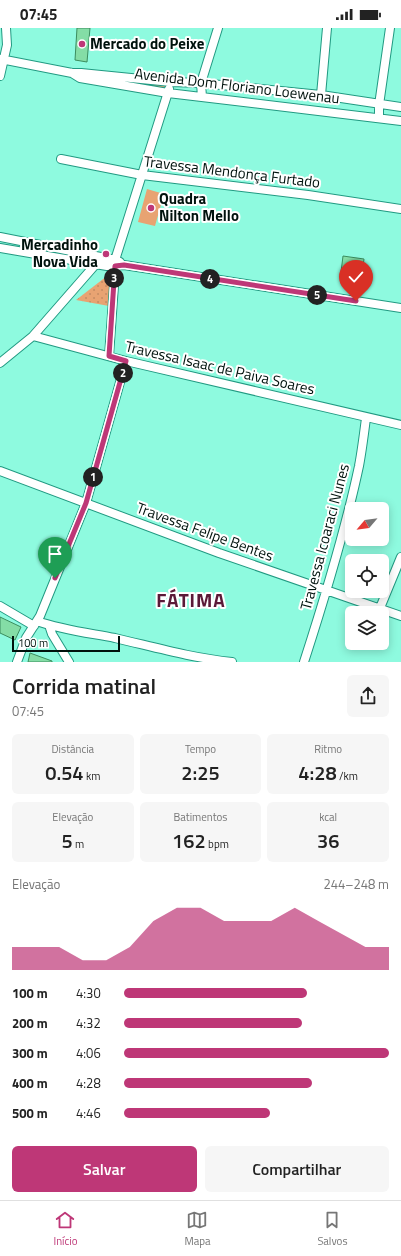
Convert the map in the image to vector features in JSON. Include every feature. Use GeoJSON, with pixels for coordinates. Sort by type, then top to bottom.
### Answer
{"type":"FeatureCollection","features":[{"type":"Feature","properties":{"kind":"street"},"geometry":{"type":"LineString","coordinates":[[0,76],[2,60],[8,45],[6,28]]}},
{"type":"Feature","properties":{"kind":"street"},"geometry":{"type":"LineString","coordinates":[[202,97],[200,83],[218,28]]}},
{"type":"Feature","properties":{"kind":"street"},"geometry":{"type":"LineString","coordinates":[[321,95],[327,28]]}},
{"type":"Feature","properties":{"kind":"street"},"geometry":{"type":"LineString","coordinates":[[379,118],[379,105],[390,28]]}},
{"type":"Feature","properties":{"kind":"street","name":"Avenida Dom Floriano Loewenau"},"geometry":{"type":"LineString","coordinates":[[2,60],[72,73],[171,82],[200,83],[321,95],[379,105],[401,107]]}},
{"type":"Feature","properties":{"kind":"street","name":"Avenida Dom Floriano Loewenau"},"geometry":{"type":"LineString","coordinates":[[72,73],[80,78],[168,93],[401,121]]}},
{"type":"Feature","properties":{"kind":"street"},"geometry":{"type":"LineString","coordinates":[[109,356],[113,264],[171,82]]}},
{"type":"Feature","properties":{"kind":"street","name":"Travessa Mendonça Furtado"},"geometry":{"type":"LineString","coordinates":[[61,159],[142,176],[308,195],[401,209]]}},
{"type":"Feature","properties":{"kind":"street"},"geometry":{"type":"LineString","coordinates":[[0,237],[113,264],[401,308]]}},
{"type":"Feature","properties":{"kind":"street"},"geometry":{"type":"LineString","coordinates":[[0,248],[99,261]]}},
{"type":"Feature","properties":{"kind":"street"},"geometry":{"type":"LineString","coordinates":[[0,363],[33,336],[99,261]]}},
{"type":"Feature","properties":{"kind":"street","name":"Travessa Isaac de Paiva Soares"},"geometry":{"type":"LineString","coordinates":[[33,336],[126,361],[401,426]]}},
{"type":"Feature","properties":{"kind":"street"},"geometry":{"type":"LineString","coordinates":[[17,662],[26,638],[36,623],[86,503],[126,361]]}},
{"type":"Feature","properties":{"kind":"street","name":"Travessa Icoaraci Nunes"},"geometry":{"type":"LineString","coordinates":[[304,662],[328,590],[359,465],[366,418]]}},
{"type":"Feature","properties":{"kind":"street","name":"Travessa Felipe Bentes"},"geometry":{"type":"LineString","coordinates":[[0,471],[219,552],[374,606]]}},
{"type":"Feature","properties":{"kind":"street"},"geometry":{"type":"LineString","coordinates":[[381,606],[401,557]]}},
{"type":"Feature","properties":{"kind":"street"},"geometry":{"type":"LineString","coordinates":[[0,606],[36,623],[114,638],[182,655],[232,662]]}},
{"type":"Feature","properties":{"kind":"street","name":"Travessa Felipe Bentes"},"geometry":{"type":"LineString","coordinates":[[389,611],[401,616]]}},
{"type":"Feature","properties":{"kind":"street"},"geometry":{"type":"LineString","coordinates":[[48,625],[69,662]]}},
{"type":"Feature","properties":{"kind":"shaded area"},"geometry":{"type":"Polygon","coordinates":[[[99,78],[164,85],[165,86],[164,88],[99,78]]]}},
{"type":"Feature","properties":{"kind":"shaded area","name":"Quadra Nilton Mello"},"geometry":{"type":"Polygon","coordinates":[[[147,189],[164,194],[155,226],[138,222],[147,189]]]}},
{"type":"Feature","properties":{"kind":"shaded area"},"geometry":{"type":"Polygon","coordinates":[[[109,276],[111,280],[109,306],[76,300],[109,276]]]}},
{"type":"Feature","properties":{"kind":"building","name":"Mercado do Peixe"},"geometry":{"type":"Polygon","coordinates":[[[77,28],[90,28],[87,62],[75,60],[77,28]]]}},
{"type":"Feature","properties":{"kind":"building"},"geometry":{"type":"Polygon","coordinates":[[[343,256],[364,259],[362,275],[341,272],[343,256]]]}},
{"type":"Feature","properties":{"kind":"building"},"geometry":{"type":"Polygon","coordinates":[[[0,617],[21,627],[15,640],[0,633],[0,617]]]}},
{"type":"Feature","properties":{"kind":"building"},"geometry":{"type":"Polygon","coordinates":[[[30,653],[52,661],[52,662],[28,662],[30,653]]]}},
{"type":"Feature","properties":{"kind":"place","name":"Mercado do Peixe"},"geometry":{"type":"Point","coordinates":[82,44]}},
{"type":"Feature","properties":{"kind":"place","name":"Quadra Nilton Mello"},"geometry":{"type":"Point","coordinates":[151,208]}},
{"type":"Feature","properties":{"kind":"place","name":"Mercadinho Nova Vida"},"geometry":{"type":"Point","coordinates":[106,254]}},
{"type":"Feature","properties":{"kind":"district","name":"FÁTIMA"},"geometry":{"type":"Point","coordinates":[191,600]}},
{"type":"Feature","properties":{"kind":"route"},"geometry":{"type":"LineString","coordinates":[[55,578],[86,503],[126,361],[109,356],[115,266],[124,265],[356,301]]}}]}
